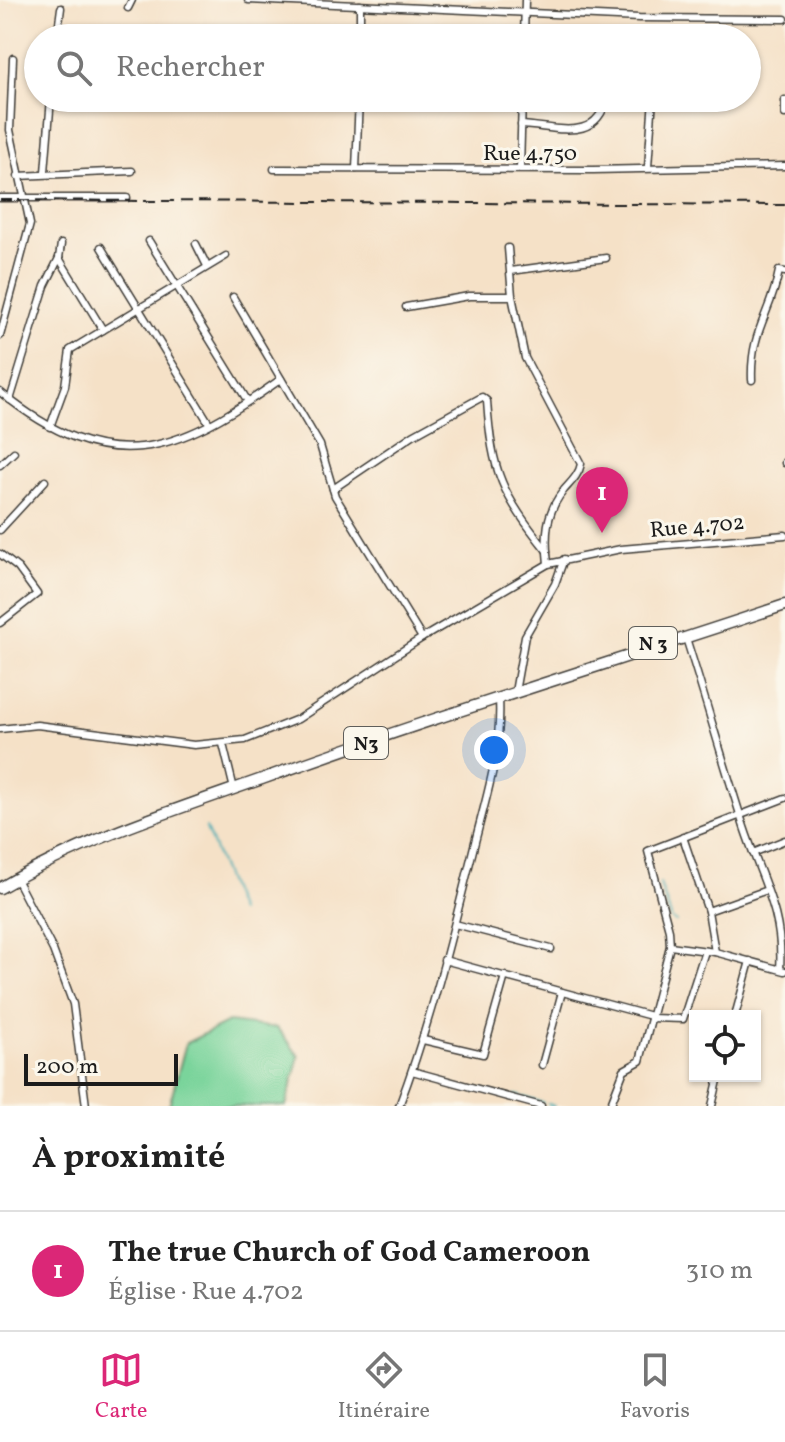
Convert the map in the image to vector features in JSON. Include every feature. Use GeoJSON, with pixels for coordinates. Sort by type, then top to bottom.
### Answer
{"type":"FeatureCollection","features":[{"type":"Feature","properties":{"kind":"highway","name":"N 3"},"geometry":{"type":"LineString","coordinates":[[499,698],[686,638],[785,598]]}},
{"type":"Feature","properties":{"kind":"highway","name":"N 3"},"geometry":{"type":"LineString","coordinates":[[518,691],[542,679],[785,605]]}},
{"type":"Feature","properties":{"kind":"highway","name":"N3"},"geometry":{"type":"LineString","coordinates":[[234,789],[499,698]]}},
{"type":"Feature","properties":{"kind":"highway"},"geometry":{"type":"LineString","coordinates":[[0,888],[106,834],[234,789]]}},
{"type":"Feature","properties":{"kind":"street"},"geometry":{"type":"LineString","coordinates":[[128,8],[132,0]]}},
{"type":"Feature","properties":{"kind":"street"},"geometry":{"type":"LineString","coordinates":[[248,0],[677,19],[785,19]]}},
{"type":"Feature","properties":{"kind":"street"},"geometry":{"type":"LineString","coordinates":[[525,0],[525,24]]}},
{"type":"Feature","properties":{"kind":"street"},"geometry":{"type":"LineString","coordinates":[[360,5],[360,24]]}},
{"type":"Feature","properties":{"kind":"street"},"geometry":{"type":"LineString","coordinates":[[59,24],[61,8]]}},
{"type":"Feature","properties":{"kind":"street"},"geometry":{"type":"LineString","coordinates":[[0,336],[30,230],[28,205],[23,197],[10,130],[13,58]]}},
{"type":"Feature","properties":{"kind":"street"},"geometry":{"type":"LineString","coordinates":[[785,100],[785,114]]}},
{"type":"Feature","properties":{"kind":"street"},"geometry":{"type":"LineString","coordinates":[[45,172],[50,112]]}},
{"type":"Feature","properties":{"kind":"street"},"geometry":{"type":"LineString","coordinates":[[356,169],[358,112]]}},
{"type":"Feature","properties":{"kind":"street"},"geometry":{"type":"LineString","coordinates":[[520,169],[521,112]]}},
{"type":"Feature","properties":{"kind":"street"},"geometry":{"type":"LineString","coordinates":[[521,125],[586,129],[599,120],[602,112]]}},
{"type":"Feature","properties":{"kind":"street"},"geometry":{"type":"LineString","coordinates":[[648,167],[652,112]]}},
{"type":"Feature","properties":{"kind":"street"},"geometry":{"type":"LineString","coordinates":[[0,131],[10,130]]}},
{"type":"Feature","properties":{"kind":"street","name":"Rue 4.750"},"geometry":{"type":"LineString","coordinates":[[274,169],[785,166]]}},
{"type":"Feature","properties":{"kind":"street"},"geometry":{"type":"LineString","coordinates":[[18,176],[45,172],[132,171]]}},
{"type":"Feature","properties":{"kind":"street"},"geometry":{"type":"LineString","coordinates":[[0,198],[127,198]]}},
{"type":"Feature","properties":{"kind":"street"},"geometry":{"type":"LineString","coordinates":[[149,241],[247,400]]}},
{"type":"Feature","properties":{"kind":"street"},"geometry":{"type":"LineString","coordinates":[[10,400],[45,286],[59,258],[61,244]]}},
{"type":"Feature","properties":{"kind":"street"},"geometry":{"type":"LineString","coordinates":[[196,244],[207,266]]}},
{"type":"Feature","properties":{"kind":"street"},"geometry":{"type":"LineString","coordinates":[[101,247],[209,423]]}},
{"type":"Feature","properties":{"kind":"street"},"geometry":{"type":"LineString","coordinates":[[508,248],[512,296],[525,358],[581,464],[579,473],[554,503],[547,528],[548,564]]}},
{"type":"Feature","properties":{"kind":"street"},"geometry":{"type":"LineString","coordinates":[[50,427],[65,386],[68,352],[226,256]]}},
{"type":"Feature","properties":{"kind":"street"},"geometry":{"type":"LineString","coordinates":[[59,258],[103,330]]}},
{"type":"Feature","properties":{"kind":"street"},"geometry":{"type":"LineString","coordinates":[[511,271],[606,258]]}},
{"type":"Feature","properties":{"kind":"street"},"geometry":{"type":"LineString","coordinates":[[752,380],[758,327],[774,294],[779,271],[785,272]]}},
{"type":"Feature","properties":{"kind":"street"},"geometry":{"type":"LineString","coordinates":[[406,307],[469,296],[512,296]]}},
{"type":"Feature","properties":{"kind":"street"},"geometry":{"type":"LineString","coordinates":[[233,297],[320,445],[333,489],[422,638]]}},
{"type":"Feature","properties":{"kind":"street"},"geometry":{"type":"LineString","coordinates":[[0,392],[50,427],[71,437],[134,449],[169,444],[281,379]]}},
{"type":"Feature","properties":{"kind":"street"},"geometry":{"type":"LineString","coordinates":[[333,489],[413,435],[482,397],[487,401],[490,438],[499,481],[547,551]]}},
{"type":"Feature","properties":{"kind":"street"},"geometry":{"type":"LineString","coordinates":[[0,465],[14,452]]}},
{"type":"Feature","properties":{"kind":"street"},"geometry":{"type":"LineString","coordinates":[[0,530],[45,481]]}},
{"type":"Feature","properties":{"kind":"street","name":"Rue 4.702"},"geometry":{"type":"LineString","coordinates":[[0,729],[37,725],[159,743],[223,744],[245,740],[298,719],[422,638],[548,564],[621,549],[785,535]]}},
{"type":"Feature","properties":{"kind":"street"},"geometry":{"type":"LineString","coordinates":[[0,554],[18,568],[37,594],[33,601],[19,606],[0,623]]}},
{"type":"Feature","properties":{"kind":"street"},"geometry":{"type":"LineString","coordinates":[[518,691],[525,636],[555,584],[564,559]]}},
{"type":"Feature","properties":{"kind":"street"},"geometry":{"type":"LineString","coordinates":[[670,946],[715,952],[782,970],[782,934],[753,853],[686,638]]}},
{"type":"Feature","properties":{"kind":"street"},"geometry":{"type":"LineString","coordinates":[[399,1106],[423,1040],[455,924],[501,736],[499,698]]}},
{"type":"Feature","properties":{"kind":"street"},"geometry":{"type":"LineString","coordinates":[[223,744],[234,789]]}},
{"type":"Feature","properties":{"kind":"street"},"geometry":{"type":"LineString","coordinates":[[610,1106],[621,1074],[640,1061],[670,946],[669,930],[647,854],[651,848],[785,798]]}},
{"type":"Feature","properties":{"kind":"street"},"geometry":{"type":"LineString","coordinates":[[683,837],[708,911],[715,952]]}},
{"type":"Feature","properties":{"kind":"street"},"geometry":{"type":"LineString","coordinates":[[753,853],[785,840]]}},
{"type":"Feature","properties":{"kind":"street"},"geometry":{"type":"LineString","coordinates":[[15,879],[53,950],[73,1004],[86,1106]]}},
{"type":"Feature","properties":{"kind":"street"},"geometry":{"type":"LineString","coordinates":[[708,911],[767,890]]}},
{"type":"Feature","properties":{"kind":"street"},"geometry":{"type":"LineString","coordinates":[[455,924],[551,949]]}},
{"type":"Feature","properties":{"kind":"street"},"geometry":{"type":"LineString","coordinates":[[444,960],[651,1017],[683,1019],[705,951]]}},
{"type":"Feature","properties":{"kind":"street"},"geometry":{"type":"LineString","coordinates":[[737,1010],[750,961]]}},
{"type":"Feature","properties":{"kind":"street"},"geometry":{"type":"LineString","coordinates":[[423,1040],[483,1054],[505,976]]}},
{"type":"Feature","properties":{"kind":"street"},"geometry":{"type":"LineString","coordinates":[[542,1065],[562,992]]}},
{"type":"Feature","properties":{"kind":"street"},"geometry":{"type":"LineString","coordinates":[[412,1071],[541,1106]]}},
{"type":"Feature","properties":{"kind":"street"},"geometry":{"type":"LineString","coordinates":[[712,1106],[718,1082]]}},
{"type":"Feature","properties":{"kind":"green space"},"geometry":{"type":"Polygon","coordinates":[[[228,1022],[277,1028],[299,1056],[286,1106],[169,1106],[186,1043],[228,1022]]]}},
{"type":"Feature","properties":{"kind":"waterway"},"geometry":{"type":"LineString","coordinates":[[206,828],[239,912]]}},
{"type":"Feature","properties":{"kind":"waterway"},"geometry":{"type":"LineString","coordinates":[[660,884],[671,917]]}},
{"type":"Feature","properties":{"kind":"waterway"},"geometry":{"type":"LineString","coordinates":[[671,919],[676,922]]}},
{"type":"Feature","properties":{"kind":"waterway"},"geometry":{"type":"LineString","coordinates":[[514,1095],[520,1096]]}},
{"type":"Feature","properties":{"kind":"waterway"},"geometry":{"type":"LineString","coordinates":[[523,1097],[543,1103]]}},
{"type":"Feature","properties":{"kind":"waterway"},"geometry":{"type":"LineString","coordinates":[[548,1104],[554,1106]]}},
{"type":"Feature","properties":{"kind":"railway"},"geometry":{"type":"LineString","coordinates":[[0,200],[785,205]]}},
{"type":"Feature","properties":{"kind":"place","name":"The true Church of God Cameroon"},"geometry":{"type":"Point","coordinates":[602,533]}}]}
